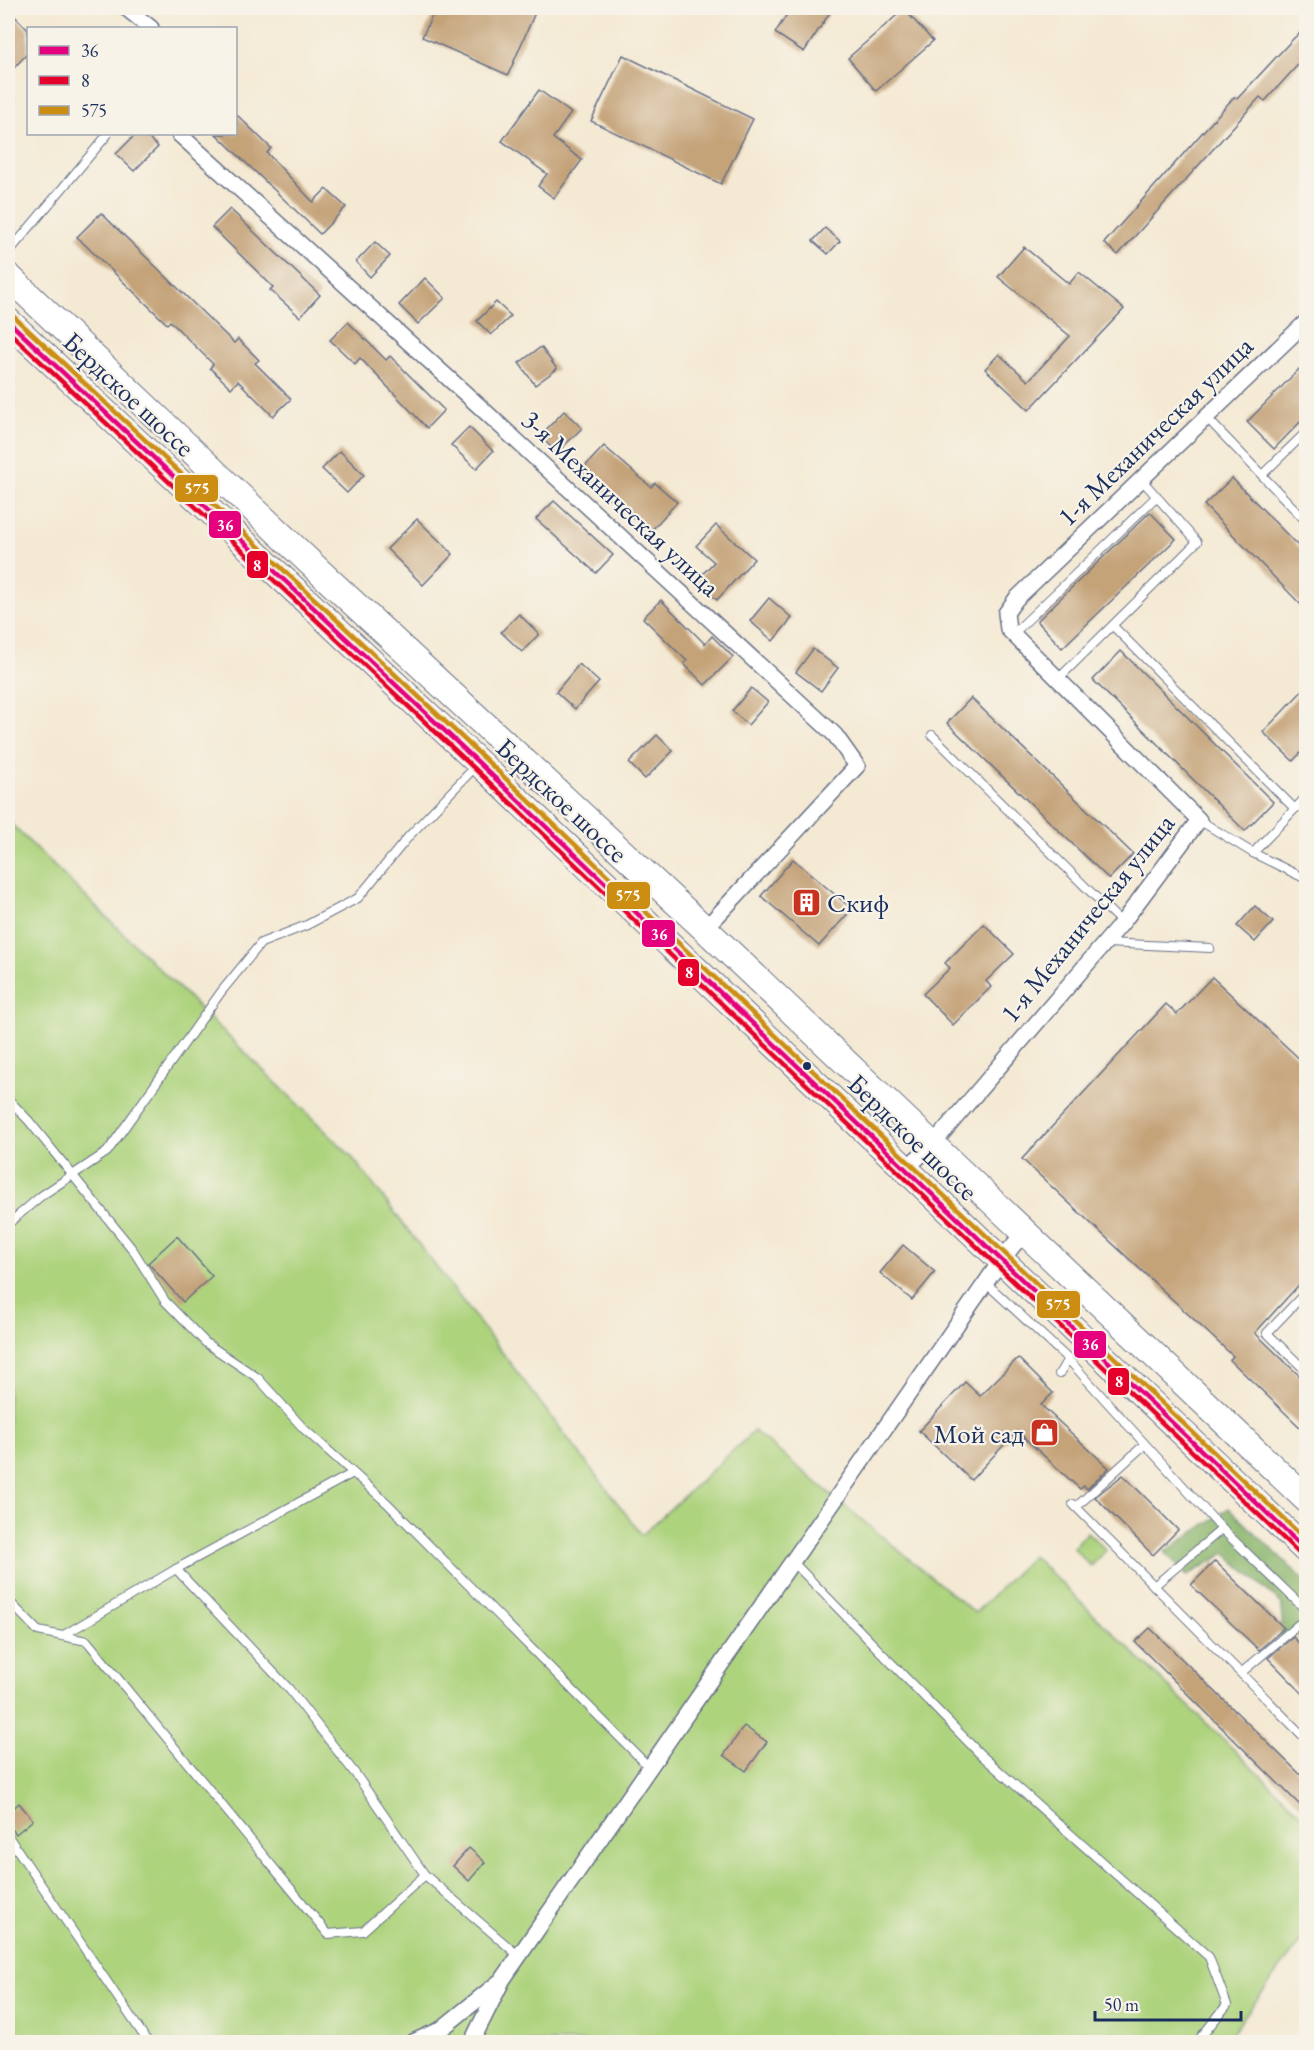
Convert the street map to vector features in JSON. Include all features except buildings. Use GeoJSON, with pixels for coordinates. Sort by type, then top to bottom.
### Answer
{"type":"FeatureCollection","features":[{"type":"Feature","properties":{"kind":"highway","name":"Бердское шоссе"},"geometry":{"type":"LineString","coordinates":[[8,276],[321,573],[705,928],[1306,1499]]}},
{"type":"Feature","properties":{"kind":"highway","name":"Бердское шоссе"},"geometry":{"type":"LineString","coordinates":[[8,321],[479,763],[1000,1262],[1306,1550]]}},
{"type":"Feature","properties":{"kind":"street"},"geometry":{"type":"LineString","coordinates":[[126,8],[150,27]]}},
{"type":"Feature","properties":{"kind":"street","name":"3-я Механическая улица"},"geometry":{"type":"LineString","coordinates":[[180,135],[478,405],[835,735],[857,766],[705,928]]}},
{"type":"Feature","properties":{"kind":"street","name":"1-я Механическая улица"},"geometry":{"type":"LineString","coordinates":[[904,1170],[932,1145],[1122,923],[1199,820],[1008,629],[1006,614],[1016,599],[1306,322]]}},
{"type":"Feature","properties":{"kind":"street"},"geometry":{"type":"LineString","coordinates":[[475,2043],[475,2035],[503,1979],[986,1282],[1024,1232]]}},
{"type":"Feature","properties":{"kind":"street"},"geometry":{"type":"LineString","coordinates":[[413,2043],[440,2030],[503,1979]]}},
{"type":"Feature","properties":{"kind":"lane"},"geometry":{"type":"LineString","coordinates":[[8,253],[107,135]]}},
{"type":"Feature","properties":{"kind":"lane"},"geometry":{"type":"LineString","coordinates":[[1206,417],[1306,521]]}},
{"type":"Feature","properties":{"kind":"lane"},"geometry":{"type":"LineString","coordinates":[[1262,476],[1306,432]]}},
{"type":"Feature","properties":{"kind":"lane"},"geometry":{"type":"LineString","coordinates":[[1057,680],[1197,542],[1141,479]]}},
{"type":"Feature","properties":{"kind":"lane"},"geometry":{"type":"LineString","coordinates":[[1013,634],[1156,495]]}},
{"type":"Feature","properties":{"kind":"lane"},"geometry":{"type":"LineString","coordinates":[[1113,626],[1295,809]]}},
{"type":"Feature","properties":{"kind":"lane"},"geometry":{"type":"LineString","coordinates":[[932,735],[1122,923]]}},
{"type":"Feature","properties":{"kind":"lane"},"geometry":{"type":"LineString","coordinates":[[8,1224],[41,1196],[107,1152],[221,992],[261,943],[307,925],[358,898],[409,836],[479,763]]}},
{"type":"Feature","properties":{"kind":"lane"},"geometry":{"type":"LineString","coordinates":[[1253,853],[1306,797]]}},
{"type":"Feature","properties":{"kind":"lane"},"geometry":{"type":"LineString","coordinates":[[1199,820],[1253,853],[1306,879]]}},
{"type":"Feature","properties":{"kind":"lane"},"geometry":{"type":"LineString","coordinates":[[1104,943],[1210,948]]}},
{"type":"Feature","properties":{"kind":"lane"},"geometry":{"type":"LineString","coordinates":[[8,1099],[29,1121],[134,1250],[165,1301],[206,1343],[258,1378],[304,1429],[387,1503],[650,1768]]}},
{"type":"Feature","properties":{"kind":"lane"},"geometry":{"type":"LineString","coordinates":[[986,1282],[1068,1359],[1222,1530],[1306,1610]]}},
{"type":"Feature","properties":{"kind":"lane"},"geometry":{"type":"LineString","coordinates":[[1306,1292],[1267,1333],[1306,1371]]}},
{"type":"Feature","properties":{"kind":"lane"},"geometry":{"type":"LineString","coordinates":[[1059,1374],[1068,1359]]}},
{"type":"Feature","properties":{"kind":"lane"},"geometry":{"type":"LineString","coordinates":[[1144,1445],[1074,1506],[1306,1739]]}},
{"type":"Feature","properties":{"kind":"lane"},"geometry":{"type":"LineString","coordinates":[[62,1636],[176,1569],[353,1473]]}},
{"type":"Feature","properties":{"kind":"lane"},"geometry":{"type":"LineString","coordinates":[[1155,1586],[1222,1530]]}},
{"type":"Feature","properties":{"kind":"lane"},"geometry":{"type":"LineString","coordinates":[[793,1563],[980,1754],[1209,1957],[1227,2005],[1197,2043]]}},
{"type":"Feature","properties":{"kind":"lane"},"geometry":{"type":"LineString","coordinates":[[176,1569],[289,1689],[357,1776],[425,1875],[519,1956]]}},
{"type":"Feature","properties":{"kind":"lane"},"geometry":{"type":"LineString","coordinates":[[8,1600],[38,1631],[87,1641],[328,1934],[363,1931],[425,1875]]}},
{"type":"Feature","properties":{"kind":"lane"},"geometry":{"type":"LineString","coordinates":[[1241,1673],[1306,1618]]}},
{"type":"Feature","properties":{"kind":"lane"},"geometry":{"type":"LineString","coordinates":[[8,1836],[148,2043]]}},
{"type":"Feature","properties":{"kind":"green space"},"geometry":{"type":"Polygon","coordinates":[[[8,821],[352,1157],[642,1535],[754,1431],[975,1613],[1033,1556],[1306,1819],[1306,1934],[1225,2042],[8,2042],[8,821]]]}},
{"type":"Feature","properties":{"kind":"green space"},"geometry":{"type":"Polygon","coordinates":[[[1229,1508],[1306,1582],[1306,1632],[1281,1642],[1282,1604],[1225,1553],[1187,1576],[1165,1552],[1229,1508]]]}},
{"type":"Feature","properties":{"kind":"green space"},"geometry":{"type":"Polygon","coordinates":[[[1087,1532],[1106,1550],[1091,1566],[1073,1548],[1087,1532]]]}},
{"type":"Feature","properties":{"kind":"transit line","name":"575"},"geometry":{"type":"LineString","coordinates":[[13,316],[484,758],[1306,1540]]}},
{"type":"Feature","properties":{"kind":"transit line","name":"36"},"geometry":{"type":"LineString","coordinates":[[8,321],[479,763],[1306,1550]]}},
{"type":"Feature","properties":{"kind":"transit line","name":"8"},"geometry":{"type":"LineString","coordinates":[[8,331],[474,768],[1301,1555]]}},
{"type":"Feature","properties":{"kind":"place","name":"Скиф"},"geometry":{"type":"Point","coordinates":[806,902]}},
{"type":"Feature","properties":{"kind":"place","name":"Мой сад"},"geometry":{"type":"Point","coordinates":[1045,1433]}}]}
